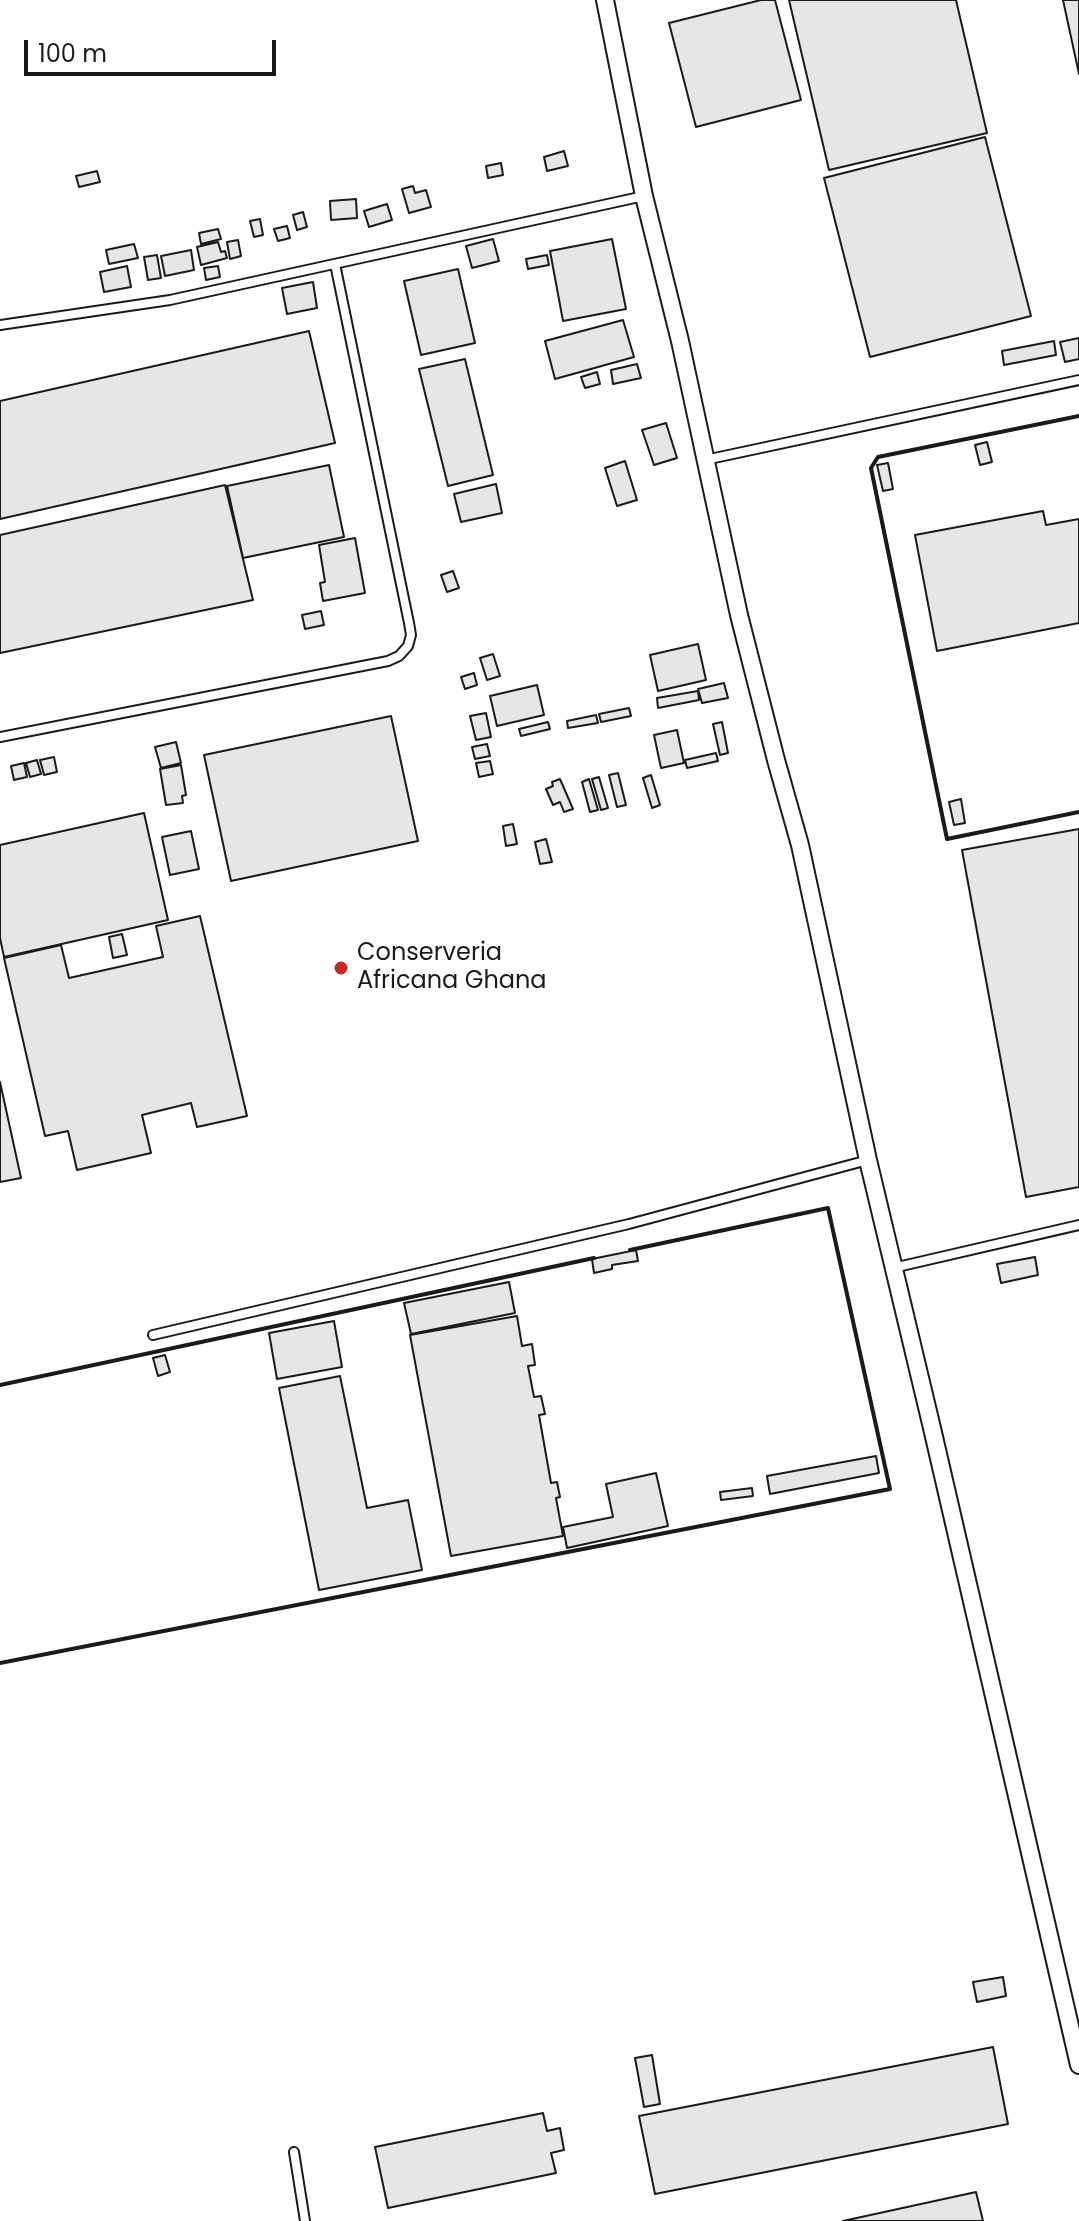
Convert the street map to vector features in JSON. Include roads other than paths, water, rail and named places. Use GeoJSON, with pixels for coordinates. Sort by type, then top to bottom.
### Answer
{"type":"FeatureCollection","features":[{"type":"Feature","properties":{"kind":"street"},"geometry":{"type":"LineString","coordinates":[[605,0],[644,196],[680,341],[739,615],[800,845],[868,1160],[1079,2065]]}},
{"type":"Feature","properties":{"kind":"lane"},"geometry":{"type":"LineString","coordinates":[[0,325],[170,300],[644,196]]}},
{"type":"Feature","properties":{"kind":"lane"},"geometry":{"type":"LineString","coordinates":[[0,737],[388,661],[399,656],[408,646],[411,635],[409,623],[335,264]]}},
{"type":"Feature","properties":{"kind":"lane"},"geometry":{"type":"LineString","coordinates":[[705,460],[1079,380]]}},
{"type":"Feature","properties":{"kind":"lane"},"geometry":{"type":"LineString","coordinates":[[153,1335],[629,1224],[868,1160]]}},
{"type":"Feature","properties":{"kind":"lane"},"geometry":{"type":"LineString","coordinates":[[893,1268],[1079,1225]]}},
{"type":"Feature","properties":{"kind":"lane"},"geometry":{"type":"LineString","coordinates":[[294,2152],[305,2221]]}},
{"type":"Feature","properties":{"kind":"place","name":"Conserveria Africana Ghana"},"geometry":{"type":"Point","coordinates":[341,968]}}]}
